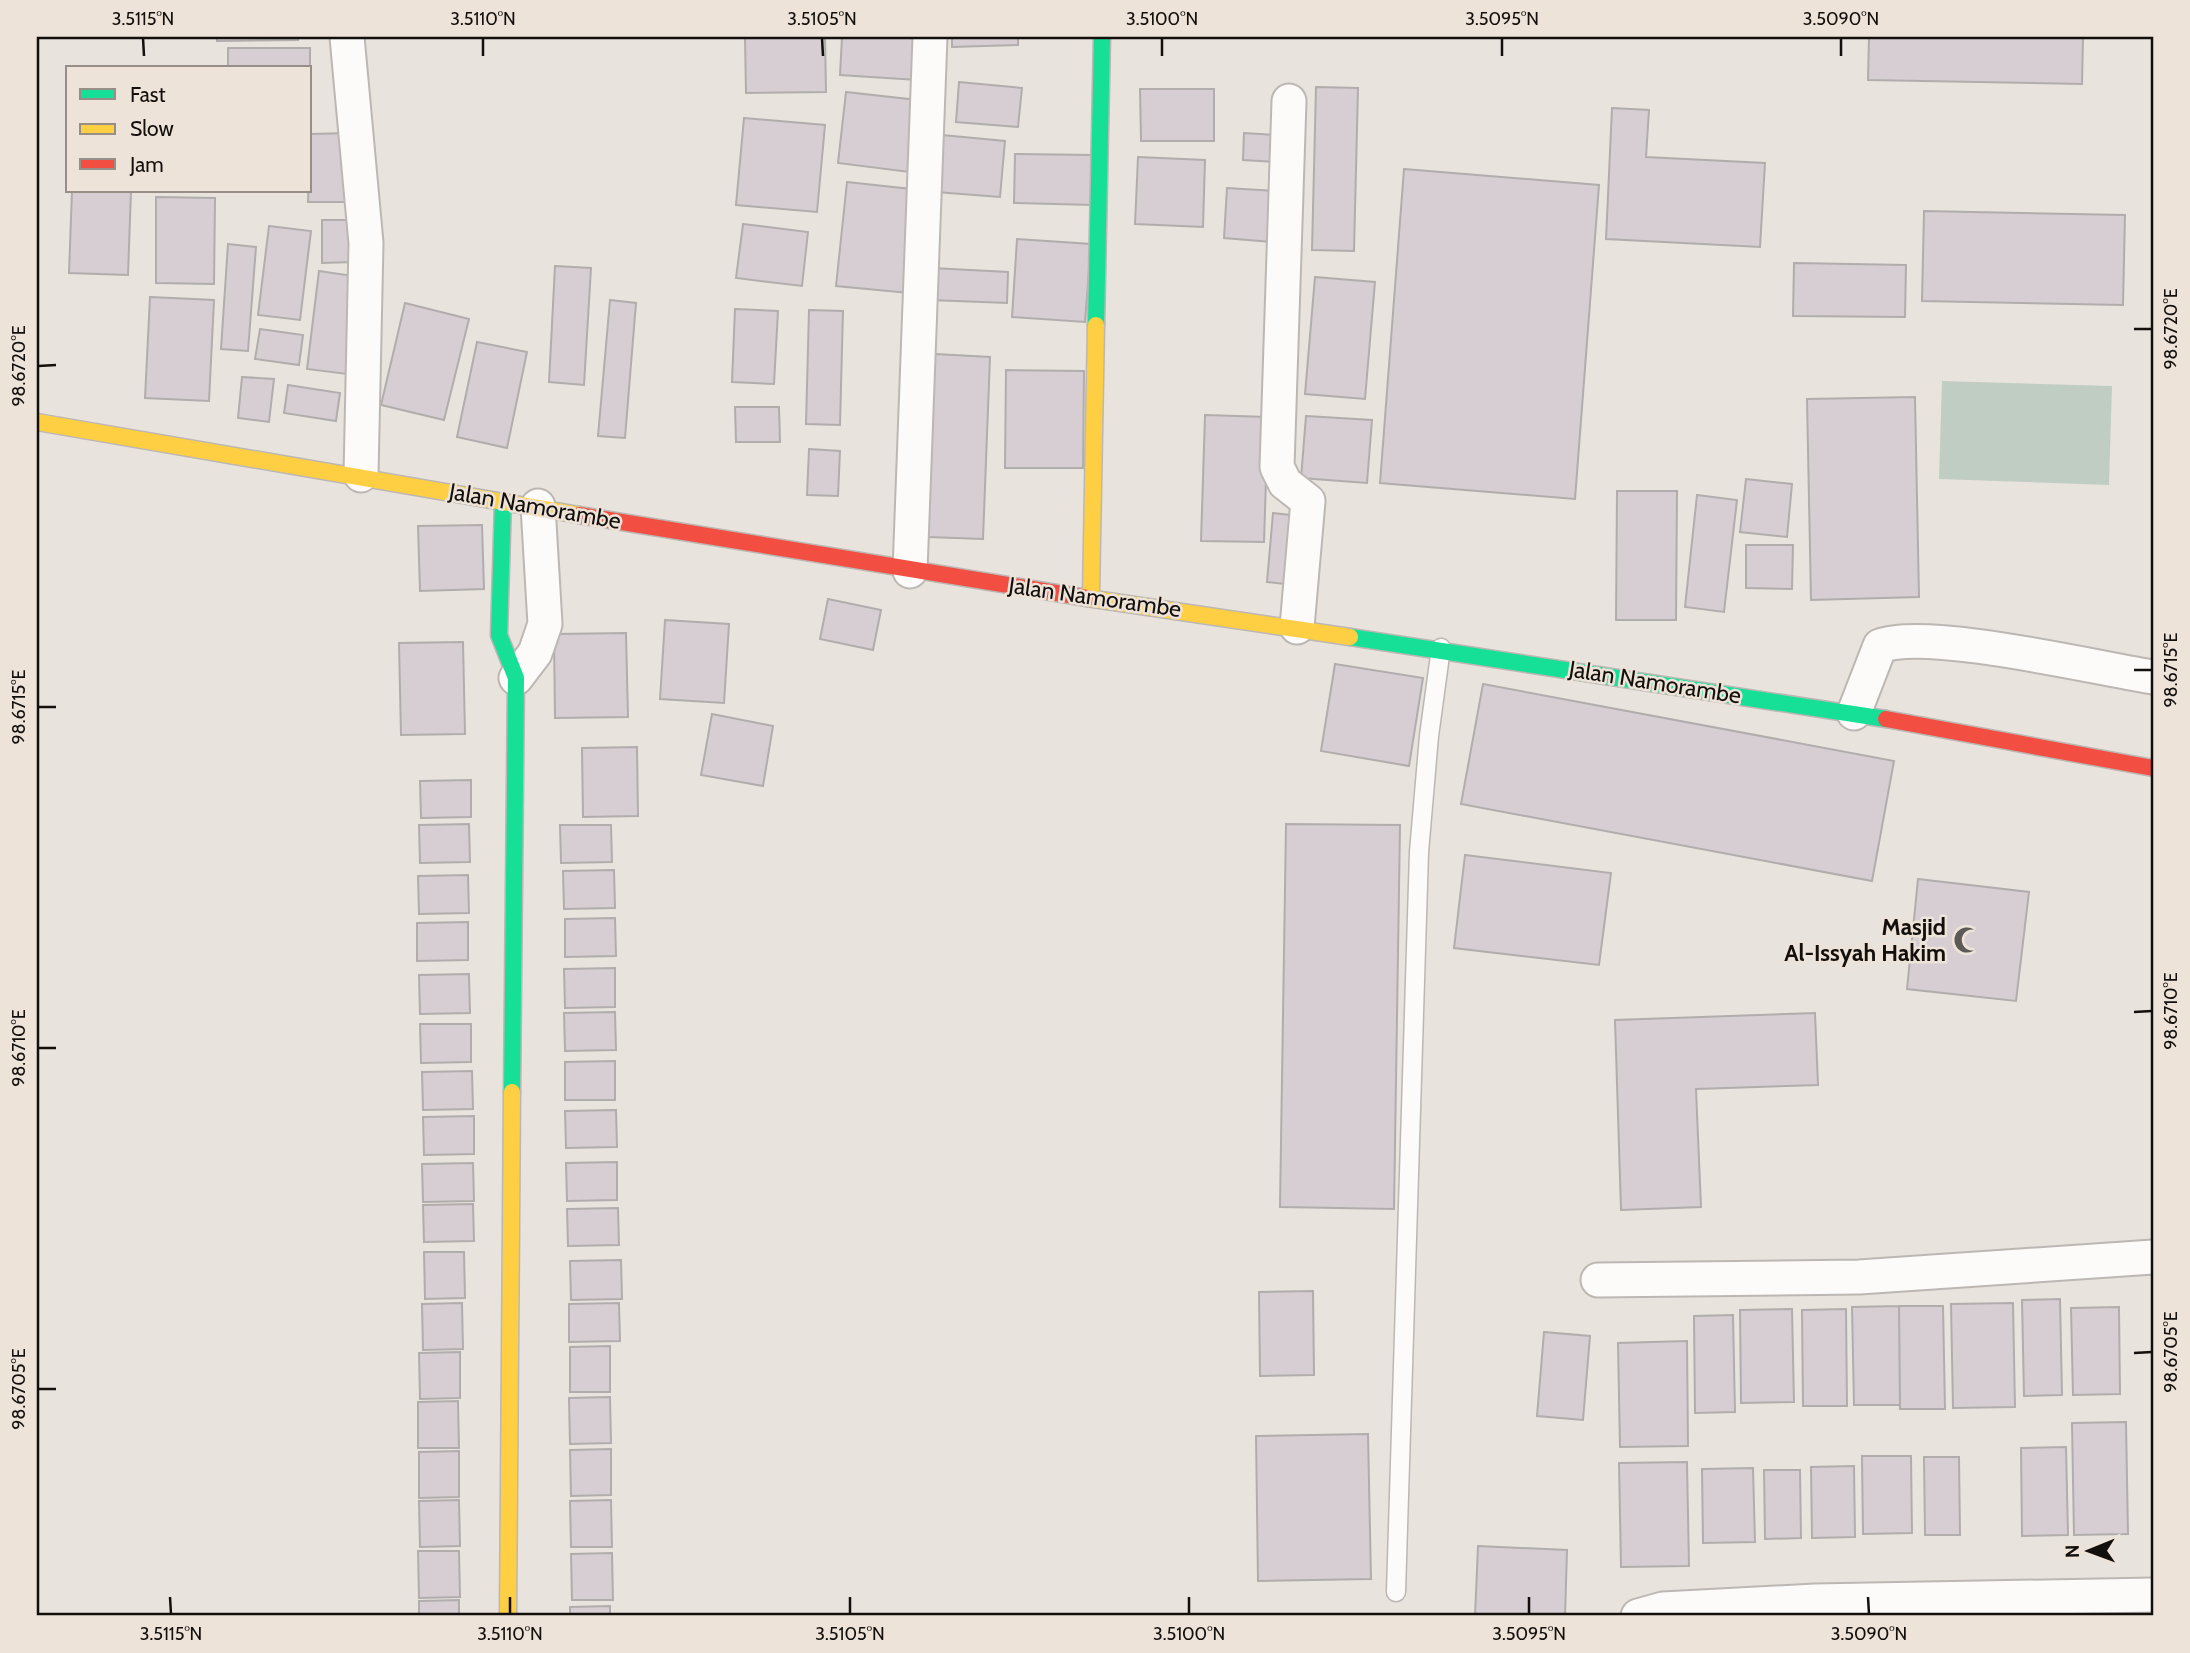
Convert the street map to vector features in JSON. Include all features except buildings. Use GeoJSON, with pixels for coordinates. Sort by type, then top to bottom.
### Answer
{"type":"FeatureCollection","features":[{"type":"Feature","properties":{"kind":"main road"},"geometry":{"type":"LineString","coordinates":[[1091,596],[1102,37]]}},
{"type":"Feature","properties":{"kind":"main road","name":"Jalan Namorambe"},"geometry":{"type":"LineString","coordinates":[[37,422],[361,475],[911,571],[1441,648],[1854,713],[2153,768]]}},
{"type":"Feature","properties":{"kind":"main road"},"geometry":{"type":"LineString","coordinates":[[503,501],[499,635],[516,678],[508,1616]]}},
{"type":"Feature","properties":{"kind":"street"},"geometry":{"type":"LineString","coordinates":[[347,37],[366,243],[361,475]]}},
{"type":"Feature","properties":{"kind":"street"},"geometry":{"type":"LineString","coordinates":[[911,571],[930,37]]}},
{"type":"Feature","properties":{"kind":"street"},"geometry":{"type":"LineString","coordinates":[[1289,101],[1277,467],[1285,482],[1308,501],[1297,627]]}},
{"type":"Feature","properties":{"kind":"street"},"geometry":{"type":"LineString","coordinates":[[516,678],[535,653],[545,624],[538,506]]}},
{"type":"Feature","properties":{"kind":"street"},"geometry":{"type":"LineString","coordinates":[[1854,713],[1880,646],[1897,642],[1952,643],[2153,677]]}},
{"type":"Feature","properties":{"kind":"street"},"geometry":{"type":"LineString","coordinates":[[1598,1280],[1859,1277],[2153,1256]]}},
{"type":"Feature","properties":{"kind":"street"},"geometry":{"type":"LineString","coordinates":[[1638,1616],[1663,1609],[2062,1606],[2153,1595]]}},
{"type":"Feature","properties":{"kind":"lane"},"geometry":{"type":"LineString","coordinates":[[1396,1592],[1419,852],[1441,648]]}},
{"type":"Feature","properties":{"kind":"shaded area"},"geometry":{"type":"Polygon","coordinates":[[[1942,381],[2112,386],[2109,485],[1939,479],[1942,381]]]}},
{"type":"Feature","properties":{"kind":"traffic: fast"},"geometry":{"type":"LineString","coordinates":[[1096,325],[1102,37]]}},
{"type":"Feature","properties":{"kind":"traffic: fast"},"geometry":{"type":"LineString","coordinates":[[503,501],[499,635],[516,678],[512,1092]]}},
{"type":"Feature","properties":{"kind":"traffic: fast"},"geometry":{"type":"LineString","coordinates":[[1350,637],[1886,719]]}},
{"type":"Feature","properties":{"kind":"traffic: slow"},"geometry":{"type":"LineString","coordinates":[[1091,596],[1096,325]]}},
{"type":"Feature","properties":{"kind":"traffic: slow"},"geometry":{"type":"LineString","coordinates":[[37,422],[579,515]]}},
{"type":"Feature","properties":{"kind":"traffic: slow"},"geometry":{"type":"LineString","coordinates":[[1087,598],[1350,637]]}},
{"type":"Feature","properties":{"kind":"traffic: slow"},"geometry":{"type":"LineString","coordinates":[[508,1616],[512,1092]]}},
{"type":"Feature","properties":{"kind":"traffic: jam"},"geometry":{"type":"LineString","coordinates":[[579,515],[1087,598]]}},
{"type":"Feature","properties":{"kind":"traffic: jam"},"geometry":{"type":"LineString","coordinates":[[1886,719],[2153,768]]}},
{"type":"Feature","properties":{"kind":"place","name":"Masjid Al-Issyah Hakim"},"geometry":{"type":"Point","coordinates":[1967,940]}}]}
